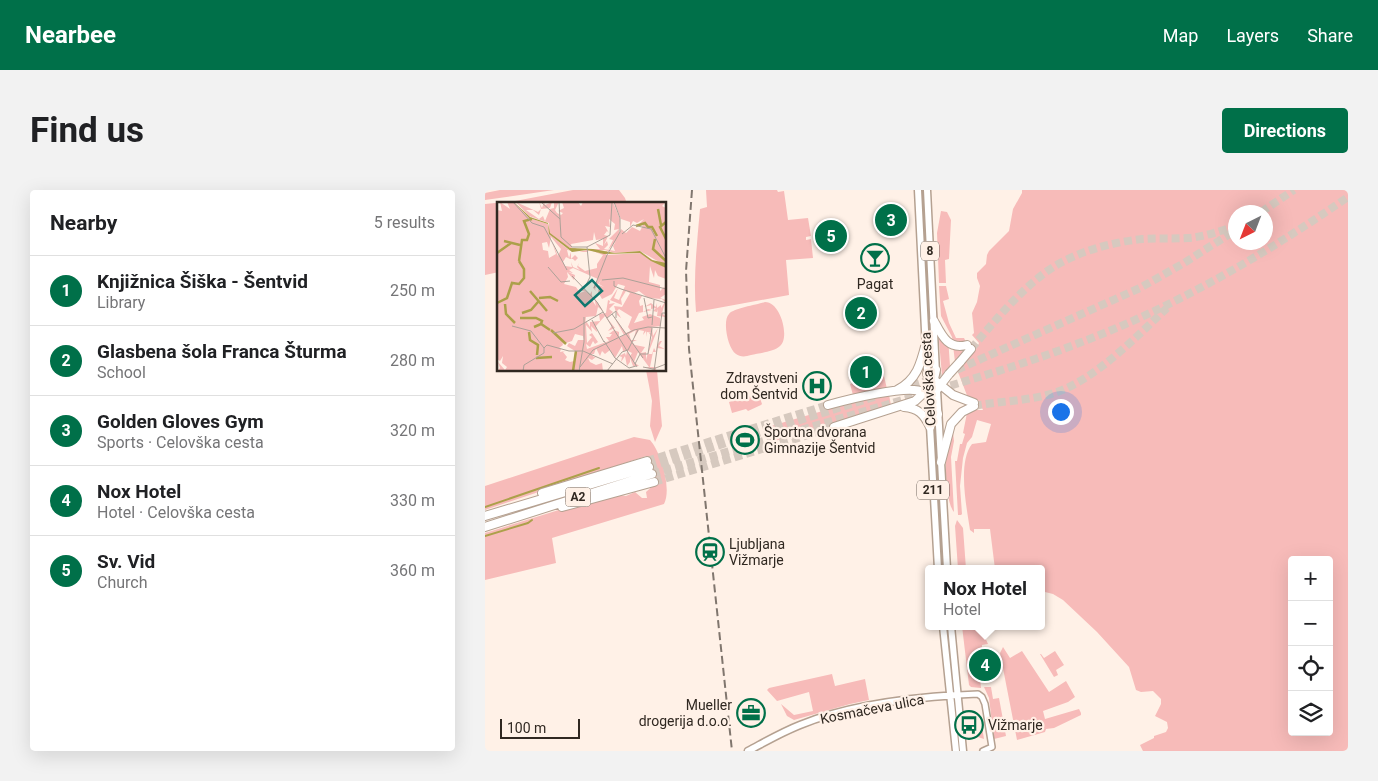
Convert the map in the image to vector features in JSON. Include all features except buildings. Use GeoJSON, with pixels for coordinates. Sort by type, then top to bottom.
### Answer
{"type":"FeatureCollection","features":[{"type":"Feature","properties":{"kind":"highway"},"geometry":{"type":"LineString","coordinates":[[834,427],[915,401],[928,394],[949,374],[960,362],[967,347],[955,346],[949,343],[933,321]]}},
{"type":"Feature","properties":{"kind":"highway"},"geometry":{"type":"LineString","coordinates":[[891,392],[905,385],[917,372],[926,343]]}},
{"type":"Feature","properties":{"kind":"highway"},"geometry":{"type":"LineString","coordinates":[[936,370],[937,385]]}},
{"type":"Feature","properties":{"kind":"highway"},"geometry":{"type":"LineString","coordinates":[[927,374],[937,385],[972,405],[958,415],[949,429],[941,462]]}},
{"type":"Feature","properties":{"kind":"highway"},"geometry":{"type":"LineString","coordinates":[[827,405],[891,392],[916,390],[928,394],[938,414]]}},
{"type":"Feature","properties":{"kind":"highway"},"geometry":{"type":"LineString","coordinates":[[928,394],[929,412]]}},
{"type":"Feature","properties":{"kind":"highway"},"geometry":{"type":"LineString","coordinates":[[894,407],[912,408],[919,411],[930,427]]}},
{"type":"Feature","properties":{"kind":"highway","name":"A2"},"geometry":{"type":"LineString","coordinates":[[485,516],[651,471],[518,520],[505,520],[485,526]]}},
{"type":"Feature","properties":{"kind":"main road","name":"Celovška cesta"},"geometry":{"type":"LineString","coordinates":[[918,190],[928,394]]}},
{"type":"Feature","properties":{"kind":"main road","name":"Celovška cesta"},"geometry":{"type":"LineString","coordinates":[[927,190],[936,370]]}},
{"type":"Feature","properties":{"kind":"main road","name":"Celovška cesta"},"geometry":{"type":"LineString","coordinates":[[937,385],[947,565]]}},
{"type":"Feature","properties":{"kind":"main road","name":"Celovška cesta"},"geometry":{"type":"LineString","coordinates":[[929,412],[938,565]]}},
{"type":"Feature","properties":{"kind":"main road"},"geometry":{"type":"LineString","coordinates":[[943,630],[956,751]]}},
{"type":"Feature","properties":{"kind":"main road"},"geometry":{"type":"LineString","coordinates":[[951,630],[963,751]]}},
{"type":"Feature","properties":{"kind":"main road","name":"Kosmačeva ulica"},"geometry":{"type":"LineString","coordinates":[[748,751],[787,730],[835,713],[869,706],[958,694]]}},
{"type":"Feature","properties":{"kind":"street"},"geometry":{"type":"LineString","coordinates":[[958,694],[976,694],[983,699],[992,747],[984,750]]}},
{"type":"Feature","properties":{"kind":"shaded area"},"geometry":{"type":"Polygon","coordinates":[[[500,190],[554,190],[485,200],[485,193],[500,190]]]}},
{"type":"Feature","properties":{"kind":"shaded area"},"geometry":{"type":"Polygon","coordinates":[[[573,190],[619,190],[626,202],[505,202],[573,190]]]}},
{"type":"Feature","properties":{"kind":"shaded area"},"geometry":{"type":"Polygon","coordinates":[[[706,190],[784,191],[788,220],[808,218],[811,236],[806,237],[806,240],[811,239],[813,258],[786,260],[789,295],[696,312],[695,286],[700,209],[707,207],[706,190]]]}},
{"type":"Feature","properties":{"kind":"shaded area"},"geometry":{"type":"Polygon","coordinates":[[[1022,190],[1348,190],[1348,751],[1143,751],[1140,745],[1154,738],[1154,736],[1166,732],[1168,728],[1167,722],[1155,716],[1161,704],[1161,699],[1153,691],[1141,692],[1136,690],[1129,667],[1097,632],[1063,600],[1045,592],[1045,565],[994,565],[990,529],[974,529],[974,533],[970,530],[964,486],[965,462],[967,452],[972,444],[986,442],[991,424],[977,420],[963,458],[960,486],[962,514],[958,515],[955,461],[957,461],[960,444],[962,444],[965,434],[963,433],[967,413],[983,410],[978,400],[968,398],[958,372],[979,343],[972,335],[974,333],[972,313],[977,302],[980,286],[977,273],[986,264],[989,251],[1009,231],[1013,209],[1022,190]]]}},
{"type":"Feature","properties":{"kind":"shaded area"},"geometry":{"type":"Polygon","coordinates":[[[497,203],[497,272],[485,275],[485,204],[497,203]]]}},
{"type":"Feature","properties":{"kind":"shaded area"},"geometry":{"type":"Polygon","coordinates":[[[941,211],[947,212],[951,220],[949,259],[945,260],[946,283],[939,283],[937,233],[941,211]]]}},
{"type":"Feature","properties":{"kind":"shaded area"},"geometry":{"type":"Polygon","coordinates":[[[923,222],[933,363],[930,376],[923,222]]]}},
{"type":"Feature","properties":{"kind":"shaded area"},"geometry":{"type":"Polygon","coordinates":[[[939,286],[946,286],[949,299],[943,301],[949,323],[956,338],[964,338],[966,342],[961,355],[955,362],[952,337],[941,316],[939,286]]]}},
{"type":"Feature","properties":{"kind":"shaded area"},"geometry":{"type":"Polygon","coordinates":[[[935,293],[938,320],[948,337],[950,366],[942,376],[935,293]]]}},
{"type":"Feature","properties":{"kind":"shaded area"},"geometry":{"type":"Polygon","coordinates":[[[765,302],[771,304],[779,314],[784,329],[783,342],[780,346],[770,351],[747,356],[738,355],[733,351],[728,341],[726,322],[729,314],[736,310],[765,302]]]}},
{"type":"Feature","properties":{"kind":"shaded area"},"geometry":{"type":"Polygon","coordinates":[[[881,363],[887,389],[853,395],[850,384],[880,374],[879,364],[881,363]]]}},
{"type":"Feature","properties":{"kind":"shaded area"},"geometry":{"type":"Polygon","coordinates":[[[646,371],[657,371],[662,426],[655,442],[650,426],[652,401],[646,371]]]}},
{"type":"Feature","properties":{"kind":"shaded area"},"geometry":{"type":"Polygon","coordinates":[[[751,392],[758,392],[762,404],[748,411],[746,409],[732,413],[729,402],[752,396],[751,392]]]}},
{"type":"Feature","properties":{"kind":"shaded area"},"geometry":{"type":"Polygon","coordinates":[[[889,395],[891,405],[775,441],[771,426],[850,403],[889,395]]]}},
{"type":"Feature","properties":{"kind":"shaded area"},"geometry":{"type":"Polygon","coordinates":[[[932,412],[944,565],[941,565],[932,412]]]}},
{"type":"Feature","properties":{"kind":"shaded area"},"geometry":{"type":"Polygon","coordinates":[[[959,418],[953,432],[954,441],[951,457],[954,512],[947,491],[946,453],[950,435],[959,418]]]}},
{"type":"Feature","properties":{"kind":"shaded area"},"geometry":{"type":"Polygon","coordinates":[[[634,437],[650,440],[658,453],[666,480],[667,489],[664,504],[552,538],[556,563],[485,580],[485,533],[562,509],[618,495],[626,496],[635,492],[642,498],[647,498],[646,492],[655,484],[646,456],[485,510],[485,486],[634,437]]]}},
{"type":"Feature","properties":{"kind":"shaded area"},"geometry":{"type":"Polygon","coordinates":[[[957,520],[963,528],[966,565],[958,565],[955,526],[957,520]]]}},
{"type":"Feature","properties":{"kind":"shaded area"},"geometry":{"type":"Polygon","coordinates":[[[962,630],[979,630],[988,644],[982,645],[982,652],[972,653],[974,673],[978,673],[980,677],[981,688],[969,685],[962,630]]]}},
{"type":"Feature","properties":{"kind":"shaded area"},"geometry":{"type":"Polygon","coordinates":[[[1003,647],[1010,658],[1022,651],[1049,692],[1066,681],[1075,697],[1068,702],[1043,711],[1045,719],[1079,709],[1081,715],[1054,728],[1046,729],[1045,732],[1017,740],[1000,653],[1003,647]]]}},
{"type":"Feature","properties":{"kind":"shaded area"},"geometry":{"type":"Polygon","coordinates":[[[1055,651],[1064,665],[1056,670],[1058,675],[1054,677],[1040,654],[1044,658],[1055,651]]]}},
{"type":"Feature","properties":{"kind":"shaded area"},"geometry":{"type":"Polygon","coordinates":[[[832,674],[835,686],[865,679],[869,700],[794,720],[787,716],[781,704],[794,715],[813,711],[809,692],[777,701],[767,690],[769,688],[832,674]]]}},
{"type":"Feature","properties":{"kind":"shaded area"},"geometry":{"type":"Polygon","coordinates":[[[984,687],[991,687],[993,699],[999,698],[1006,736],[994,739],[989,698],[984,687]]]}},
{"type":"Feature","properties":{"kind":"shaded area"},"geometry":{"type":"Polygon","coordinates":[[[965,713],[981,721],[984,739],[969,734],[970,723],[968,723],[965,713]]]}},
{"type":"Feature","properties":{"kind":"waterway"},"geometry":{"type":"LineString","coordinates":[[485,507],[599,468]]}},
{"type":"Feature","properties":{"kind":"waterway"},"geometry":{"type":"LineString","coordinates":[[485,536],[528,523],[532,520]]}},
{"type":"Feature","properties":{"kind":"tunnel"},"geometry":{"type":"LineString","coordinates":[[1272,205],[1294,190]]}},
{"type":"Feature","properties":{"kind":"tunnel"},"geometry":{"type":"LineString","coordinates":[[939,389],[1062,350],[1150,313],[1251,259],[1348,197]]}},
{"type":"Feature","properties":{"kind":"tunnel"},"geometry":{"type":"LineString","coordinates":[[971,349],[1005,310],[1042,275],[1077,255],[1116,243],[1142,239],[1194,237],[1228,229]]}},
{"type":"Feature","properties":{"kind":"tunnel"},"geometry":{"type":"LineString","coordinates":[[900,389],[945,375],[1140,288],[1228,235]]}},
{"type":"Feature","properties":{"kind":"tunnel"},"geometry":{"type":"LineString","coordinates":[[974,406],[1035,398],[1069,387],[1100,368],[1167,308]]}},
{"type":"Feature","properties":{"kind":"tunnel"},"geometry":{"type":"LineString","coordinates":[[652,474],[923,394]]}},
{"type":"Feature","properties":{"kind":"tunnel"},"geometry":{"type":"LineString","coordinates":[[649,467],[877,396]]}},
{"type":"Feature","properties":{"kind":"tunnel"},"geometry":{"type":"LineString","coordinates":[[647,461],[828,405]]}},
{"type":"Feature","properties":{"kind":"tunnel"},"geometry":{"type":"LineString","coordinates":[[654,482],[834,427]]}},
{"type":"Feature","properties":{"kind":"railway"},"geometry":{"type":"LineString","coordinates":[[692,190],[686,271],[689,349],[732,751]]}},
{"type":"Feature","properties":{"kind":"place","name":"Golden Gloves Gym"},"geometry":{"type":"Point","coordinates":[891,220]}},
{"type":"Feature","properties":{"kind":"place","name":"Sv. Vid"},"geometry":{"type":"Point","coordinates":[831,236]}},
{"type":"Feature","properties":{"kind":"place","name":"Pagat"},"geometry":{"type":"Point","coordinates":[875,258]}},
{"type":"Feature","properties":{"kind":"place","name":"Glasbena šola Franca Šturma"},"geometry":{"type":"Point","coordinates":[861,313]}},
{"type":"Feature","properties":{"kind":"place","name":"Knjižnica Šiška - Šentvid"},"geometry":{"type":"Point","coordinates":[866,372]}},
{"type":"Feature","properties":{"kind":"place","name":"Zdravstveni dom Šentvid"},"geometry":{"type":"Point","coordinates":[817,386]}},
{"type":"Feature","properties":{"kind":"place","name":"Športna dvorana Gimnazije Šentvid"},"geometry":{"type":"Point","coordinates":[745,440]}},
{"type":"Feature","properties":{"kind":"place","name":"Ljubljana Vižmarje"},"geometry":{"type":"Point","coordinates":[710,552]}},
{"type":"Feature","properties":{"kind":"place","name":"Nox Hotel"},"geometry":{"type":"Point","coordinates":[985,665]}},
{"type":"Feature","properties":{"kind":"place","name":"Mueller drogerija d.o.o."},"geometry":{"type":"Point","coordinates":[751,713]}},
{"type":"Feature","properties":{"kind":"place","name":"Vižmarje"},"geometry":{"type":"Point","coordinates":[969,725]}}]}
